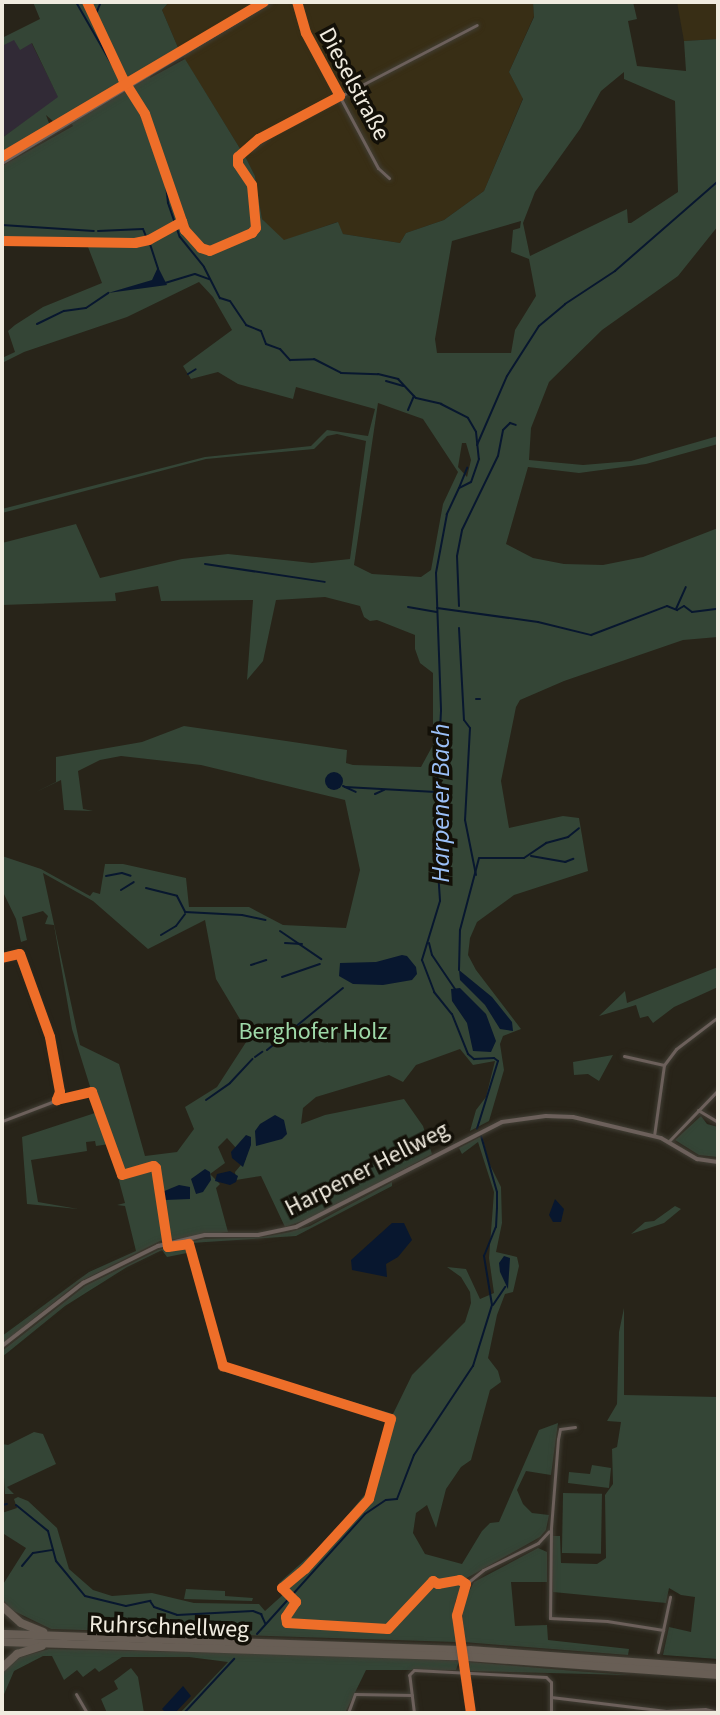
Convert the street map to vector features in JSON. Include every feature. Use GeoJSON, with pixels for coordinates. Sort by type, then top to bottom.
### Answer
{"type":"FeatureCollection","features":[{"type":"Feature","properties":{"kind":"highway"},"geometry":{"type":"LineString","coordinates":[[2,1606],[28,1627],[67,1640]]}},
{"type":"Feature","properties":{"kind":"highway","name":"Ruhrschnellweg"},"geometry":{"type":"LineString","coordinates":[[2,1634],[67,1640],[465,1657],[718,1675]]}},
{"type":"Feature","properties":{"kind":"highway"},"geometry":{"type":"LineString","coordinates":[[2,1668],[31,1648],[67,1640]]}},
{"type":"Feature","properties":{"kind":"highway","name":"Ruhrschnellweg"},"geometry":{"type":"LineString","coordinates":[[2,1642],[67,1640],[484,1650],[718,1668]]}},
{"type":"Feature","properties":{"kind":"street"},"geometry":{"type":"LineString","coordinates":[[2,163],[269,2]]}},
{"type":"Feature","properties":{"kind":"street","name":"Dieselstraße"},"geometry":{"type":"LineString","coordinates":[[297,2],[306,33],[378,168],[389,178]]}},
{"type":"Feature","properties":{"kind":"street"},"geometry":{"type":"LineString","coordinates":[[250,149],[259,139],[477,25]]}},
{"type":"Feature","properties":{"kind":"street"},"geometry":{"type":"LineString","coordinates":[[2,958],[20,954],[52,1046],[60,1092],[57,1100],[2,1121]]}},
{"type":"Feature","properties":{"kind":"street"},"geometry":{"type":"LineString","coordinates":[[654,1136],[664,1065],[676,1049],[718,1017]]}},
{"type":"Feature","properties":{"kind":"street"},"geometry":{"type":"LineString","coordinates":[[624,1056],[664,1065]]}},
{"type":"Feature","properties":{"kind":"street"},"geometry":{"type":"LineString","coordinates":[[669,1141],[718,1090]]}},
{"type":"Feature","properties":{"kind":"street"},"geometry":{"type":"LineString","coordinates":[[698,1110],[718,1122]]}},
{"type":"Feature","properties":{"kind":"street","name":"Harpener Hellweg"},"geometry":{"type":"LineString","coordinates":[[2,1346],[83,1283],[158,1246],[205,1235],[258,1235],[296,1227],[502,1122],[546,1116],[568,1117],[654,1136],[669,1141],[697,1159],[718,1162]]}},
{"type":"Feature","properties":{"kind":"street"},"geometry":{"type":"LineString","coordinates":[[575,1427],[560,1429],[551,1528],[550,1618],[607,1621],[663,1630]]}},
{"type":"Feature","properties":{"kind":"street"},"geometry":{"type":"LineString","coordinates":[[471,1713],[460,1643],[458,1603],[466,1584],[483,1570],[538,1543],[551,1528]]}},
{"type":"Feature","properties":{"kind":"street"},"geometry":{"type":"LineString","coordinates":[[538,1543],[550,1551]]}},
{"type":"Feature","properties":{"kind":"street"},"geometry":{"type":"LineString","coordinates":[[658,1652],[670,1597]]}},
{"type":"Feature","properties":{"kind":"street"},"geometry":{"type":"LineString","coordinates":[[414,1713],[410,1671],[546,1677],[551,1682],[551,1713]]}},
{"type":"Feature","properties":{"kind":"street"},"geometry":{"type":"LineString","coordinates":[[76,1694],[87,1713]]}},
{"type":"Feature","properties":{"kind":"street"},"geometry":{"type":"LineString","coordinates":[[348,1713],[355,1694],[412,1695]]}},
{"type":"Feature","properties":{"kind":"street"},"geometry":{"type":"LineString","coordinates":[[551,1697],[718,1712]]}},
{"type":"Feature","properties":{"kind":"street"},"geometry":{"type":"LineString","coordinates":[[624,1705],[626,1713]]}},
{"type":"Feature","properties":{"kind":"shaded area"},"geometry":{"type":"Polygon","coordinates":[[[169,2],[533,2],[534,16],[509,72],[523,98],[484,191],[444,220],[406,233],[400,243],[343,234],[337,222],[283,241],[262,219],[255,176],[179,50],[162,10],[169,2]]]}},
{"type":"Feature","properties":{"kind":"shaded area"},"geometry":{"type":"Polygon","coordinates":[[[677,2],[718,2],[718,39],[684,41],[677,2]]]}},
{"type":"Feature","properties":{"kind":"shaded area"},"geometry":{"type":"Polygon","coordinates":[[[24,28],[59,98],[2,138],[2,38],[24,28]]]}},
{"type":"Feature","properties":{"kind":"green space","name":"Berghofer Holz"},"geometry":{"type":"Polygon","coordinates":[[[33,2],[169,2],[162,10],[179,50],[153,66],[150,78],[185,59],[255,176],[262,219],[284,240],[338,222],[343,234],[400,243],[406,233],[444,220],[484,191],[523,99],[509,72],[534,17],[533,2],[633,2],[637,19],[628,21],[637,66],[686,71],[684,41],[718,39],[718,226],[678,276],[602,330],[549,382],[531,428],[529,460],[583,465],[631,461],[718,436],[718,444],[646,464],[579,473],[528,467],[506,544],[533,558],[564,564],[603,565],[643,557],[718,528],[718,637],[683,640],[564,681],[520,700],[516,707],[501,781],[509,828],[563,816],[579,818],[588,871],[514,895],[477,922],[470,938],[468,955],[476,970],[521,1029],[503,1036],[500,1044],[504,1070],[489,1121],[470,1131],[476,1110],[486,1097],[495,1061],[473,1065],[460,1049],[416,1065],[403,1082],[389,1075],[316,1097],[303,1108],[301,1124],[325,1115],[404,1099],[423,1126],[432,1154],[319,1215],[285,1227],[261,1176],[236,1180],[235,1172],[246,1159],[227,1138],[218,1147],[225,1163],[210,1174],[220,1184],[216,1188],[228,1232],[160,1241],[79,1282],[2,1344],[2,1336],[89,1272],[136,1251],[125,1206],[117,1205],[125,1203],[109,1144],[96,1146],[95,1141],[86,1142],[87,1151],[31,1160],[38,1202],[78,1209],[27,1204],[22,1137],[98,1112],[72,1029],[54,925],[45,924],[48,916],[43,911],[22,917],[27,940],[21,942],[16,919],[2,890],[2,856],[41,869],[90,896],[93,892],[100,894],[105,864],[123,864],[186,878],[189,907],[249,907],[283,925],[346,928],[360,870],[345,800],[201,765],[121,756],[100,760],[78,771],[83,809],[93,811],[64,810],[61,780],[34,793],[56,782],[56,757],[142,742],[184,726],[347,750],[346,763],[353,765],[421,767],[433,745],[433,673],[420,663],[415,649],[415,635],[377,620],[370,621],[364,617],[360,606],[325,597],[276,600],[263,661],[247,680],[253,600],[161,601],[158,586],[115,593],[116,601],[2,605],[2,543],[76,524],[100,578],[182,559],[228,554],[312,563],[350,559],[366,441],[337,434],[327,436],[314,449],[206,459],[2,513],[2,509],[205,457],[311,446],[327,430],[368,436],[375,409],[296,387],[293,399],[238,384],[218,372],[191,379],[183,366],[232,330],[213,297],[199,282],[127,317],[24,352],[2,363],[2,358],[15,352],[8,331],[15,325],[43,307],[102,283],[88,247],[2,245],[2,166],[73,126],[70,121],[62,123],[69,119],[68,116],[55,123],[46,115],[50,126],[2,154],[2,138],[58,97],[32,43],[20,50],[14,40],[2,46],[2,38],[40,19],[33,2]],[[624,72],[601,91],[580,129],[535,192],[523,223],[530,256],[627,209],[628,223],[631,223],[678,192],[675,101],[624,79],[624,72]],[[521,221],[452,241],[435,339],[437,353],[511,353],[515,330],[536,296],[529,259],[511,252],[513,230],[520,228],[521,221]],[[378,403],[354,565],[372,574],[421,577],[431,570],[443,504],[458,472],[423,419],[378,403]],[[462,443],[458,467],[467,477],[471,460],[466,443],[462,443]],[[43,873],[80,1045],[119,1064],[145,1156],[177,1152],[194,1129],[185,1107],[217,1087],[250,1036],[216,979],[205,920],[148,949],[93,901],[43,873]]]}},
{"type":"Feature","properties":{"kind":"green space"},"geometry":{"type":"Polygon","coordinates":[[[718,967],[718,987],[674,1007],[653,1023],[648,1016],[640,1018],[636,1005],[599,1016],[625,991],[627,1003],[718,967]]]}},
{"type":"Feature","properties":{"kind":"green space"},"geometry":{"type":"Polygon","coordinates":[[[613,1055],[599,1081],[588,1074],[574,1075],[573,1062],[613,1055]]]}},
{"type":"Feature","properties":{"kind":"green space"},"geometry":{"type":"Polygon","coordinates":[[[701,1116],[707,1124],[718,1127],[718,1157],[699,1155],[675,1140],[701,1116]]]}},
{"type":"Feature","properties":{"kind":"green space"},"geometry":{"type":"Polygon","coordinates":[[[482,1136],[489,1163],[501,1187],[502,1223],[496,1252],[517,1257],[519,1266],[513,1292],[505,1294],[497,1315],[488,1358],[498,1371],[501,1382],[490,1390],[471,1460],[461,1467],[446,1489],[436,1528],[427,1505],[416,1513],[413,1533],[425,1554],[462,1564],[482,1531],[490,1523],[499,1522],[539,1430],[558,1423],[551,1475],[526,1471],[517,1490],[523,1504],[532,1513],[549,1515],[546,1530],[540,1537],[465,1579],[455,1602],[456,1642],[51,1629],[12,1610],[4,1601],[2,1586],[26,1548],[4,1534],[2,1513],[17,1508],[14,1499],[18,1497],[28,1501],[57,1528],[69,1569],[93,1590],[112,1596],[152,1593],[194,1603],[259,1604],[265,1611],[286,1592],[279,1583],[326,1541],[372,1486],[388,1422],[219,1370],[187,1253],[167,1257],[162,1250],[127,1267],[65,1306],[2,1357],[2,1351],[85,1286],[158,1250],[203,1239],[263,1237],[290,1232],[310,1226],[392,1182],[392,1186],[296,1236],[191,1243],[224,1363],[393,1414],[412,1375],[465,1322],[471,1303],[470,1292],[461,1277],[447,1267],[466,1269],[480,1299],[494,1293],[489,1258],[494,1192],[478,1142],[462,1154],[459,1148],[482,1136]]]}},
{"type":"Feature","properties":{"kind":"green space"},"geometry":{"type":"Polygon","coordinates":[[[675,1206],[681,1209],[664,1223],[631,1234],[645,1222],[654,1221],[675,1206]]]}},
{"type":"Feature","properties":{"kind":"green space"},"geometry":{"type":"Polygon","coordinates":[[[624,1308],[624,1395],[718,1397],[718,1659],[663,1655],[669,1627],[691,1632],[695,1597],[681,1595],[669,1588],[666,1603],[553,1592],[553,1536],[560,1536],[561,1563],[597,1564],[606,1558],[605,1495],[613,1484],[612,1449],[617,1447],[621,1422],[607,1421],[617,1404],[619,1332],[624,1308]]]}},
{"type":"Feature","properties":{"kind":"green space"},"geometry":{"type":"Polygon","coordinates":[[[34,1432],[43,1434],[56,1464],[7,1487],[14,1494],[5,1494],[2,1444],[8,1445],[34,1432]]]}},
{"type":"Feature","properties":{"kind":"green space"},"geometry":{"type":"Polygon","coordinates":[[[592,1465],[611,1468],[609,1488],[568,1483],[569,1472],[590,1474],[592,1465]]]}},
{"type":"Feature","properties":{"kind":"green space"},"geometry":{"type":"Polygon","coordinates":[[[563,1493],[602,1494],[601,1554],[562,1553],[563,1493]]]}},
{"type":"Feature","properties":{"kind":"green space"},"geometry":{"type":"Polygon","coordinates":[[[538,1548],[547,1552],[547,1582],[511,1582],[515,1626],[547,1625],[548,1640],[629,1649],[628,1655],[463,1642],[462,1605],[474,1582],[538,1548]]]}},
{"type":"Feature","properties":{"kind":"green space"},"geometry":{"type":"Polygon","coordinates":[[[186,1589],[225,1591],[225,1596],[253,1598],[252,1601],[184,1599],[186,1589]]]}},
{"type":"Feature","properties":{"kind":"green space"},"geometry":{"type":"Polygon","coordinates":[[[49,1649],[459,1661],[456,1670],[366,1670],[345,1713],[180,1713],[228,1662],[189,1657],[122,1657],[99,1672],[95,1668],[83,1677],[77,1670],[64,1680],[52,1656],[43,1656],[14,1671],[2,1699],[4,1670],[18,1658],[49,1649]]]}},
{"type":"Feature","properties":{"kind":"green space"},"geometry":{"type":"Polygon","coordinates":[[[469,1662],[575,1671],[630,1675],[470,1671],[469,1662]]]}},
{"type":"Feature","properties":{"kind":"green space"},"geometry":{"type":"Polygon","coordinates":[[[131,1668],[138,1677],[144,1713],[107,1713],[101,1699],[118,1689],[114,1681],[131,1668]]]}},
{"type":"Feature","properties":{"kind":"water"},"geometry":{"type":"Polygon","coordinates":[[[158,267],[167,285],[108,293],[152,280],[158,267]]]}},
{"type":"Feature","properties":{"kind":"water"},"geometry":{"type":"Polygon","coordinates":[[[334,772],[343,781],[334,790],[325,781],[334,772]]]}},
{"type":"Feature","properties":{"kind":"water"},"geometry":{"type":"Polygon","coordinates":[[[407,956],[416,967],[417,974],[412,980],[383,985],[353,984],[339,976],[340,963],[376,962],[407,956]]]}},
{"type":"Feature","properties":{"kind":"water"},"geometry":{"type":"Polygon","coordinates":[[[459,970],[492,997],[512,1022],[513,1031],[500,1029],[485,1005],[460,980],[459,970]]]}},
{"type":"Feature","properties":{"kind":"water"},"geometry":{"type":"Polygon","coordinates":[[[460,988],[486,1014],[496,1041],[491,1052],[473,1051],[467,1023],[452,1001],[451,989],[460,988]]]}},
{"type":"Feature","properties":{"kind":"water"},"geometry":{"type":"Polygon","coordinates":[[[275,1115],[284,1120],[287,1134],[282,1139],[256,1146],[255,1131],[275,1115]]]}},
{"type":"Feature","properties":{"kind":"water"},"geometry":{"type":"Polygon","coordinates":[[[246,1135],[251,1137],[251,1145],[243,1167],[232,1158],[231,1152],[246,1135]]]}},
{"type":"Feature","properties":{"kind":"water"},"geometry":{"type":"Polygon","coordinates":[[[205,1169],[210,1172],[211,1180],[203,1192],[196,1194],[191,1179],[205,1169]]]}},
{"type":"Feature","properties":{"kind":"water"},"geometry":{"type":"Polygon","coordinates":[[[230,1171],[238,1176],[236,1182],[230,1185],[215,1181],[217,1174],[230,1171]]]}},
{"type":"Feature","properties":{"kind":"water"},"geometry":{"type":"Polygon","coordinates":[[[179,1185],[190,1187],[190,1199],[165,1200],[162,1192],[179,1185]]]}},
{"type":"Feature","properties":{"kind":"water"},"geometry":{"type":"Polygon","coordinates":[[[555,1199],[564,1209],[561,1222],[553,1222],[549,1215],[555,1199]]]}},
{"type":"Feature","properties":{"kind":"water"},"geometry":{"type":"Polygon","coordinates":[[[392,1223],[404,1223],[412,1240],[398,1257],[386,1264],[387,1277],[352,1270],[351,1260],[392,1223]]]}},
{"type":"Feature","properties":{"kind":"water"},"geometry":{"type":"Polygon","coordinates":[[[504,1256],[510,1258],[508,1289],[500,1272],[499,1263],[504,1256]]]}},
{"type":"Feature","properties":{"kind":"water"},"geometry":{"type":"Polygon","coordinates":[[[183,1686],[191,1696],[175,1713],[166,1713],[162,1709],[183,1686]]]}},
{"type":"Feature","properties":{"kind":"waterway","name":"Harpener Bach"},"geometry":{"type":"LineString","coordinates":[[76,2],[142,117],[166,184],[168,203],[180,237],[204,267],[220,298],[230,301],[246,325],[261,331],[266,344],[280,349],[290,360],[314,359],[341,373],[378,374],[398,379],[416,398],[441,404],[468,418],[476,432],[479,459],[471,482],[459,488],[447,514],[436,573],[441,711],[435,827],[440,901],[422,960],[434,992],[452,1014],[468,1054],[474,1059],[494,1058],[498,1061],[477,1129]]}},
{"type":"Feature","properties":{"kind":"waterway"},"geometry":{"type":"LineString","coordinates":[[95,16],[101,2]]}},
{"type":"Feature","properties":{"kind":"waterway"},"geometry":{"type":"LineString","coordinates":[[477,445],[507,376],[539,326],[565,304],[615,271],[718,181]]}},
{"type":"Feature","properties":{"kind":"waterway"},"geometry":{"type":"LineString","coordinates":[[2,225],[94,231]]}},
{"type":"Feature","properties":{"kind":"waterway"},"geometry":{"type":"LineString","coordinates":[[98,231],[143,229],[147,239]]}},
{"type":"Feature","properties":{"kind":"waterway"},"geometry":{"type":"LineString","coordinates":[[150,244],[158,269]]}},
{"type":"Feature","properties":{"kind":"waterway"},"geometry":{"type":"LineString","coordinates":[[165,283],[195,274],[209,279]]}},
{"type":"Feature","properties":{"kind":"waterway"},"geometry":{"type":"LineString","coordinates":[[37,324],[64,311],[86,308],[108,293]]}},
{"type":"Feature","properties":{"kind":"waterway"},"geometry":{"type":"LineString","coordinates":[[188,374],[196,369]]}},
{"type":"Feature","properties":{"kind":"waterway"},"geometry":{"type":"LineString","coordinates":[[386,381],[403,386]]}},
{"type":"Feature","properties":{"kind":"waterway"},"geometry":{"type":"LineString","coordinates":[[408,410],[414,396]]}},
{"type":"Feature","properties":{"kind":"waterway"},"geometry":{"type":"LineString","coordinates":[[459,606],[457,556],[462,530],[498,456],[503,430],[510,423],[516,425]]}},
{"type":"Feature","properties":{"kind":"waterway"},"geometry":{"type":"LineString","coordinates":[[459,488],[467,468]]}},
{"type":"Feature","properties":{"kind":"waterway"},"geometry":{"type":"LineString","coordinates":[[205,564],[325,582]]}},
{"type":"Feature","properties":{"kind":"waterway"},"geometry":{"type":"LineString","coordinates":[[676,609],[686,587]]}},
{"type":"Feature","properties":{"kind":"waterway"},"geometry":{"type":"LineString","coordinates":[[437,608],[538,622],[591,635],[667,606],[677,610],[684,606],[692,612],[718,609]]}},
{"type":"Feature","properties":{"kind":"waterway"},"geometry":{"type":"LineString","coordinates":[[408,607],[437,612]]}},
{"type":"Feature","properties":{"kind":"waterway"},"geometry":{"type":"LineString","coordinates":[[459,628],[464,720],[470,728],[465,820],[476,875]]}},
{"type":"Feature","properties":{"kind":"waterway"},"geometry":{"type":"LineString","coordinates":[[343,786],[356,792]]}},
{"type":"Feature","properties":{"kind":"waterway"},"geometry":{"type":"LineString","coordinates":[[345,787],[436,792]]}},
{"type":"Feature","properties":{"kind":"waterway"},"geometry":{"type":"LineString","coordinates":[[375,794],[384,790]]}},
{"type":"Feature","properties":{"kind":"waterway"},"geometry":{"type":"LineString","coordinates":[[459,970],[460,930],[479,858],[524,858],[546,843],[568,837],[579,828]]}},
{"type":"Feature","properties":{"kind":"waterway"},"geometry":{"type":"LineString","coordinates":[[531,856],[565,862],[573,859]]}},
{"type":"Feature","properties":{"kind":"waterway"},"geometry":{"type":"LineString","coordinates":[[106,876],[122,873],[131,876]]}},
{"type":"Feature","properties":{"kind":"waterway"},"geometry":{"type":"LineString","coordinates":[[121,890],[134,882]]}},
{"type":"Feature","properties":{"kind":"waterway"},"geometry":{"type":"LineString","coordinates":[[146,888],[177,896],[185,912],[242,915],[265,920]]}},
{"type":"Feature","properties":{"kind":"waterway"},"geometry":{"type":"LineString","coordinates":[[161,935],[176,926],[185,914]]}},
{"type":"Feature","properties":{"kind":"waterway"},"geometry":{"type":"LineString","coordinates":[[280,931],[321,959]]}},
{"type":"Feature","properties":{"kind":"waterway"},"geometry":{"type":"LineString","coordinates":[[285,943],[302,944]]}},
{"type":"Feature","properties":{"kind":"waterway"},"geometry":{"type":"LineString","coordinates":[[429,943],[432,955],[455,989]]}},
{"type":"Feature","properties":{"kind":"waterway"},"geometry":{"type":"LineString","coordinates":[[251,965],[266,960]]}},
{"type":"Feature","properties":{"kind":"waterway"},"geometry":{"type":"LineString","coordinates":[[282,977],[320,964]]}},
{"type":"Feature","properties":{"kind":"waterway"},"geometry":{"type":"LineString","coordinates":[[267,1050],[343,988]]}},
{"type":"Feature","properties":{"kind":"waterway"},"geometry":{"type":"LineString","coordinates":[[255,1057],[262,1052]]}},
{"type":"Feature","properties":{"kind":"waterway"},"geometry":{"type":"LineString","coordinates":[[206,1100],[230,1083],[252,1059]]}},
{"type":"Feature","properties":{"kind":"waterway","name":"Harpener Bach"},"geometry":{"type":"LineString","coordinates":[[257,1634],[365,1514],[386,1500],[397,1499],[414,1455],[473,1366],[492,1305],[484,1256],[496,1227],[497,1208],[497,1192],[481,1136]]}},
{"type":"Feature","properties":{"kind":"waterway"},"geometry":{"type":"LineString","coordinates":[[493,1305],[505,1287]]}},
{"type":"Feature","properties":{"kind":"waterway"},"geometry":{"type":"LineString","coordinates":[[2,1505],[7,1504]]}},
{"type":"Feature","properties":{"kind":"waterway"},"geometry":{"type":"LineString","coordinates":[[16,1505],[48,1531],[56,1561],[85,1596],[126,1606],[150,1601],[154,1607],[177,1615],[253,1611],[261,1614],[265,1623]]}},
{"type":"Feature","properties":{"kind":"waterway"},"geometry":{"type":"LineString","coordinates":[[22,1566],[33,1553],[53,1550]]}},
{"type":"Feature","properties":{"kind":"waterway","name":"Harpener Bach"},"geometry":{"type":"LineString","coordinates":[[184,1713],[234,1659]]}},
{"type":"Feature","properties":{"kind":"cycle path"},"geometry":{"type":"LineString","coordinates":[[87,2],[123,79],[145,114],[185,230],[201,248],[210,251],[252,233],[256,228],[252,185],[238,164],[238,157],[259,139],[340,96],[306,33],[297,2]]}},
{"type":"Feature","properties":{"kind":"cycle path"},"geometry":{"type":"LineString","coordinates":[[2,157],[264,2]]}},
{"type":"Feature","properties":{"kind":"cycle path"},"geometry":{"type":"LineString","coordinates":[[2,241],[135,243],[149,240],[182,222]]}},
{"type":"Feature","properties":{"kind":"cycle path"},"geometry":{"type":"LineString","coordinates":[[2,958],[20,954],[50,1037],[60,1092],[57,1100],[92,1092],[122,1175],[156,1168],[168,1247],[189,1244],[223,1366],[391,1419],[369,1499],[305,1569],[282,1588],[296,1602],[286,1617],[287,1623],[388,1629],[433,1581],[438,1584],[460,1580],[466,1584],[457,1616],[471,1713]]}}]}
